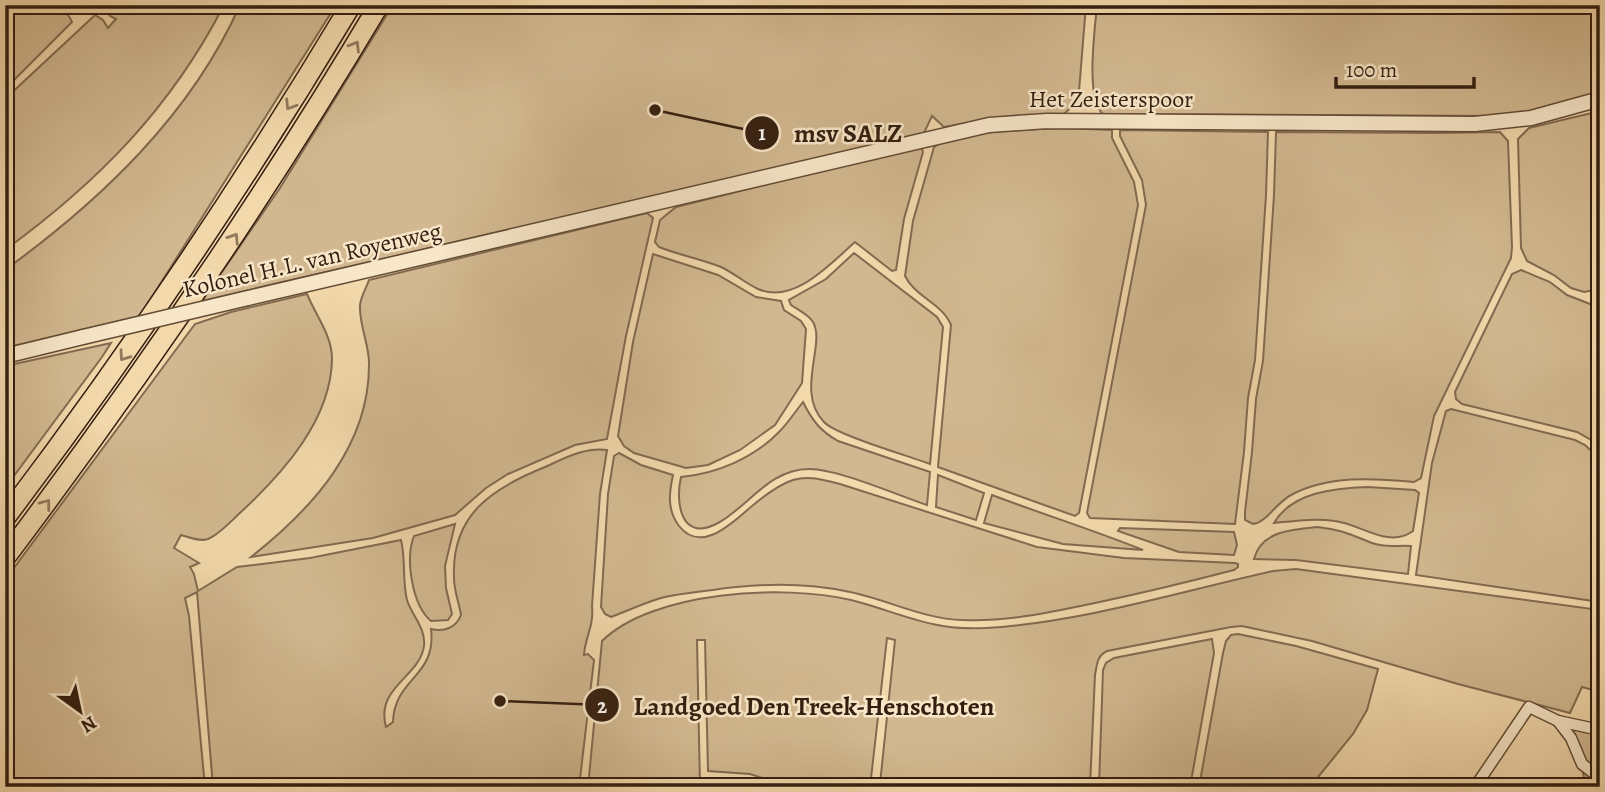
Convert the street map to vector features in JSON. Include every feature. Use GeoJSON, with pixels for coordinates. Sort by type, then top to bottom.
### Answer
{"type":"FeatureCollection","features":[{"type":"Feature","properties":{"kind":"highway"},"geometry":{"type":"LineString","coordinates":[[5,518],[118,365],[175,282],[264,147],[351,5]]}},
{"type":"Feature","properties":{"kind":"highway"},"geometry":{"type":"LineString","coordinates":[[5,558],[71,471],[204,283],[293,148],[379,5]]}},
{"type":"Feature","properties":{"kind":"street","name":"Het Zeisterspoor"},"geometry":{"type":"LineString","coordinates":[[630,208],[989,125],[1060,121],[1491,124],[1549,114],[1600,99]]}},
{"type":"Feature","properties":{"kind":"street","name":"Kolonel H.L. van Royenweg"},"geometry":{"type":"LineString","coordinates":[[5,356],[630,208]]}},
{"type":"Feature","properties":{"kind":"street"},"geometry":{"type":"LineString","coordinates":[[1475,787],[1528,708],[1535,708],[1558,721],[1600,730]]}},
{"type":"Feature","properties":{"kind":"street"},"geometry":{"type":"LineString","coordinates":[[1558,721],[1571,738],[1582,764],[1600,778]]}},
{"type":"Feature","properties":{"kind":"shaded area"},"geometry":{"type":"Polygon","coordinates":[[[5,5],[53,7],[68,15],[72,22],[5,89],[5,5]]]}},
{"type":"Feature","properties":{"kind":"shaded area"},"geometry":{"type":"Polygon","coordinates":[[[104,5],[224,5],[180,77],[130,141],[71,198],[5,250],[5,99],[95,15],[103,20],[108,28],[116,19],[110,16],[104,5]]]}},
{"type":"Feature","properties":{"kind":"shaded area"},"geometry":{"type":"Polygon","coordinates":[[[240,5],[336,5],[140,316],[5,348],[5,270],[75,215],[140,152],[196,83],[220,45],[240,5]]]}},
{"type":"Feature","properties":{"kind":"shaded area"},"geometry":{"type":"Polygon","coordinates":[[[393,5],[1086,5],[1077,102],[1064,114],[1011,116],[944,127],[932,116],[924,133],[202,301],[280,188],[393,5]]]}},
{"type":"Feature","properties":{"kind":"shaded area"},"geometry":{"type":"Polygon","coordinates":[[[1097,5],[1600,5],[1600,96],[1503,116],[1103,114],[1097,106],[1093,79],[1097,5]]]}},
{"type":"Feature","properties":{"kind":"shaded area"},"geometry":{"type":"Polygon","coordinates":[[[1600,111],[1600,289],[1584,292],[1571,288],[1554,275],[1527,261],[1521,248],[1518,139],[1529,128],[1600,111]]]}},
{"type":"Feature","properties":{"kind":"shaded area"},"geometry":{"type":"Polygon","coordinates":[[[1062,128],[1112,130],[1112,138],[1134,182],[1138,205],[1079,513],[1075,516],[938,467],[951,325],[947,317],[915,289],[905,276],[913,221],[934,147],[958,137],[976,134],[1062,128]]]}},
{"type":"Feature","properties":{"kind":"shaded area"},"geometry":{"type":"Polygon","coordinates":[[[1120,130],[1268,132],[1255,360],[1248,398],[1235,524],[1090,518],[1087,513],[1146,205],[1142,180],[1120,136],[1120,130]]]}},
{"type":"Feature","properties":{"kind":"shaded area"},"geometry":{"type":"Polygon","coordinates":[[[1276,132],[1500,132],[1508,141],[1512,247],[1511,258],[1434,416],[1421,478],[1414,482],[1367,479],[1320,484],[1291,495],[1262,520],[1253,524],[1245,520],[1245,512],[1256,399],[1263,361],[1276,132]]]}},
{"type":"Feature","properties":{"kind":"shaded area"},"geometry":{"type":"Polygon","coordinates":[[[921,146],[923,152],[904,219],[896,270],[892,271],[855,242],[823,270],[798,287],[772,292],[758,289],[721,267],[659,247],[655,242],[660,220],[676,207],[921,146]]]}},
{"type":"Feature","properties":{"kind":"shaded area"},"geometry":{"type":"Polygon","coordinates":[[[647,213],[653,218],[626,336],[607,439],[575,445],[508,474],[486,488],[455,515],[373,538],[251,557],[295,518],[315,496],[333,473],[360,422],[367,393],[369,363],[360,305],[369,280],[647,213]]]}},
{"type":"Feature","properties":{"kind":"shaded area"},"geometry":{"type":"Polygon","coordinates":[[[854,253],[937,317],[943,327],[930,464],[843,433],[824,422],[816,410],[811,383],[816,331],[811,319],[791,305],[789,300],[826,279],[854,253]]]}},
{"type":"Feature","properties":{"kind":"shaded area"},"geometry":{"type":"Polygon","coordinates":[[[653,254],[718,275],[756,297],[781,301],[784,310],[801,321],[806,329],[802,383],[775,425],[740,450],[708,465],[686,468],[634,453],[624,446],[618,436],[633,342],[653,254]]]}},
{"type":"Feature","properties":{"kind":"shaded area"},"geometry":{"type":"Polygon","coordinates":[[[1521,270],[1550,282],[1567,295],[1600,311],[1600,445],[1577,432],[1462,404],[1456,399],[1455,392],[1512,274],[1521,270]]]}},
{"type":"Feature","properties":{"kind":"shaded area"},"geometry":{"type":"Polygon","coordinates":[[[307,294],[326,334],[332,359],[330,381],[314,424],[288,463],[225,527],[205,540],[181,535],[174,548],[199,563],[190,567],[198,591],[237,567],[310,558],[401,540],[407,600],[421,628],[424,646],[421,657],[387,702],[384,713],[386,727],[393,722],[400,696],[428,658],[431,629],[449,628],[461,615],[454,583],[455,556],[468,520],[479,506],[508,484],[526,475],[575,454],[607,450],[600,494],[592,620],[584,655],[588,654],[594,660],[579,787],[213,787],[197,592],[185,598],[205,787],[5,787],[5,580],[195,324],[231,312],[307,294]]]}},
{"type":"Feature","properties":{"kind":"shaded area"},"geometry":{"type":"Polygon","coordinates":[[[111,343],[102,357],[5,488],[5,366],[111,343]]]}},
{"type":"Feature","properties":{"kind":"shaded area"},"geometry":{"type":"Polygon","coordinates":[[[803,402],[817,424],[838,441],[930,472],[927,505],[835,473],[809,469],[782,475],[718,523],[706,528],[696,528],[688,524],[680,508],[681,477],[721,468],[758,450],[779,432],[803,402]]]}},
{"type":"Feature","properties":{"kind":"shaded area"},"geometry":{"type":"Polygon","coordinates":[[[1451,409],[1575,440],[1599,458],[1600,602],[1416,575],[1432,463],[1446,411],[1451,409]]]}},
{"type":"Feature","properties":{"kind":"shaded area"},"geometry":{"type":"Polygon","coordinates":[[[619,453],[641,465],[673,475],[670,495],[672,514],[688,534],[698,537],[727,527],[761,498],[782,485],[793,480],[811,478],[840,484],[1037,547],[1124,558],[1235,563],[1238,567],[1113,599],[1013,618],[948,619],[850,592],[816,586],[782,585],[674,595],[611,617],[605,614],[601,607],[608,494],[614,456],[619,453]]]}},
{"type":"Feature","properties":{"kind":"shaded area"},"geometry":{"type":"Polygon","coordinates":[[[938,475],[984,493],[976,520],[936,507],[938,475]]]}},
{"type":"Feature","properties":{"kind":"shaded area"},"geometry":{"type":"Polygon","coordinates":[[[1368,487],[1415,490],[1419,493],[1413,531],[1404,536],[1384,537],[1335,521],[1274,523],[1292,504],[1303,498],[1329,491],[1368,487]]]}},
{"type":"Feature","properties":{"kind":"shaded area"},"geometry":{"type":"Polygon","coordinates":[[[992,495],[1143,550],[1063,544],[984,523],[992,495]]]}},
{"type":"Feature","properties":{"kind":"shaded area"},"geometry":{"type":"Polygon","coordinates":[[[455,524],[445,566],[446,588],[452,614],[448,620],[431,621],[424,614],[415,593],[410,569],[411,546],[414,536],[455,524]]]}},
{"type":"Feature","properties":{"kind":"shaded area"},"geometry":{"type":"Polygon","coordinates":[[[1317,527],[1340,531],[1377,545],[1411,546],[1408,574],[1296,560],[1254,559],[1263,542],[1271,537],[1288,531],[1317,527]]]}},
{"type":"Feature","properties":{"kind":"shaded area"},"geometry":{"type":"Polygon","coordinates":[[[1120,528],[1234,532],[1237,545],[1234,555],[1179,552],[1118,531],[1120,528]]]}},
{"type":"Feature","properties":{"kind":"shaded area"},"geometry":{"type":"Polygon","coordinates":[[[1296,569],[1600,610],[1600,692],[1582,687],[1570,713],[1458,684],[1312,641],[1242,626],[1231,627],[1107,651],[1101,655],[1095,675],[1090,787],[904,787],[880,784],[895,640],[887,638],[870,787],[790,787],[750,774],[708,771],[705,640],[697,640],[700,787],[588,787],[602,641],[625,624],[653,611],[720,596],[791,593],[851,600],[948,627],[986,628],[1058,620],[1273,571],[1296,569]]]}},
{"type":"Feature","properties":{"kind":"shaded area"},"geometry":{"type":"Polygon","coordinates":[[[1238,634],[1296,646],[1378,669],[1367,710],[1353,734],[1310,787],[1199,787],[1226,641],[1231,635],[1238,634]]]}},
{"type":"Feature","properties":{"kind":"shaded area"},"geometry":{"type":"Polygon","coordinates":[[[1212,639],[1214,653],[1190,787],[1099,787],[1103,670],[1106,663],[1114,658],[1212,639]]]}},
{"type":"Feature","properties":{"kind":"shaded area"},"geometry":{"type":"Polygon","coordinates":[[[1571,724],[1600,733],[1600,787],[1586,787],[1571,724]]]}},
{"type":"Feature","properties":{"kind":"place","name":"msv SALZ"},"geometry":{"type":"Point","coordinates":[655,110]}},
{"type":"Feature","properties":{"kind":"place","name":"Landgoed Den Treek-Henschoten"},"geometry":{"type":"Point","coordinates":[500,701]}}]}
